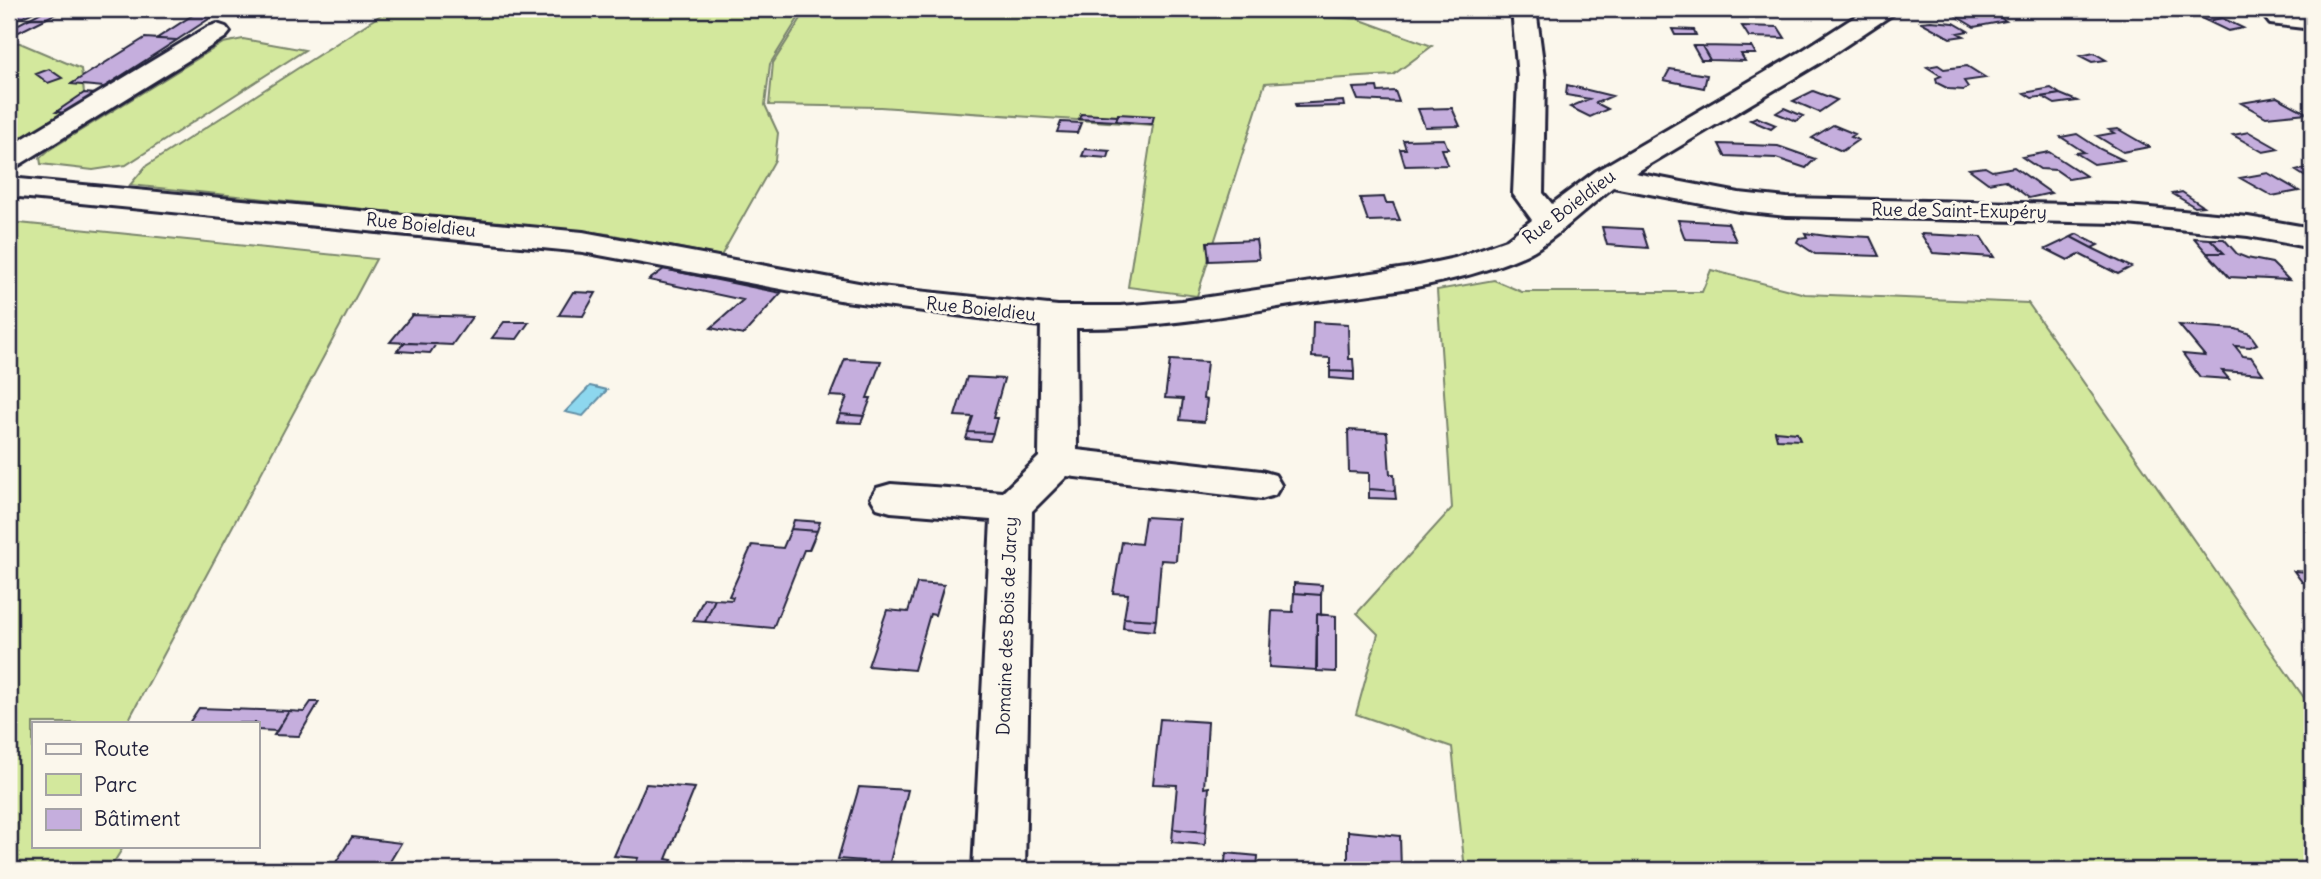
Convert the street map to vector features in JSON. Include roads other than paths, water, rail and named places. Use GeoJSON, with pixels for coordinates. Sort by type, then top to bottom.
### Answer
{"type":"FeatureCollection","features":[{"type":"Feature","properties":{"kind":"street"},"geometry":{"type":"LineString","coordinates":[[1524,9],[1530,40],[1533,94],[1528,194],[1548,220]]}},
{"type":"Feature","properties":{"kind":"street","name":"Rue Boieldieu"},"geometry":{"type":"LineString","coordinates":[[9,187],[646,250],[800,283],[961,308],[1059,317],[1148,315],[1316,292],[1437,271],[1483,260],[1517,247],[1548,220],[1607,177],[1809,58],[1884,9]]}},
{"type":"Feature","properties":{"kind":"street"},"geometry":{"type":"LineString","coordinates":[[2279,19],[2312,22]]}},
{"type":"Feature","properties":{"kind":"street"},"geometry":{"type":"LineString","coordinates":[[9,159],[217,32]]}},
{"type":"Feature","properties":{"kind":"street","name":"Rue de Saint-Exupéry"},"geometry":{"type":"LineString","coordinates":[[1607,177],[1739,202],[1787,207],[2095,215],[2225,223],[2312,238]]}},
{"type":"Feature","properties":{"kind":"street"},"geometry":{"type":"LineString","coordinates":[[1059,317],[1058,461],[1261,485]]}},
{"type":"Feature","properties":{"kind":"street","name":"Domaine des Bois de Jarcy"},"geometry":{"type":"LineString","coordinates":[[999,870],[1012,507],[1058,461]]}},
{"type":"Feature","properties":{"kind":"street"},"geometry":{"type":"LineString","coordinates":[[891,498],[1012,507]]}},
{"type":"Feature","properties":{"kind":"water"},"geometry":{"type":"Polygon","coordinates":[[[590,386],[607,390],[583,416],[565,412],[590,386]]]}}]}
